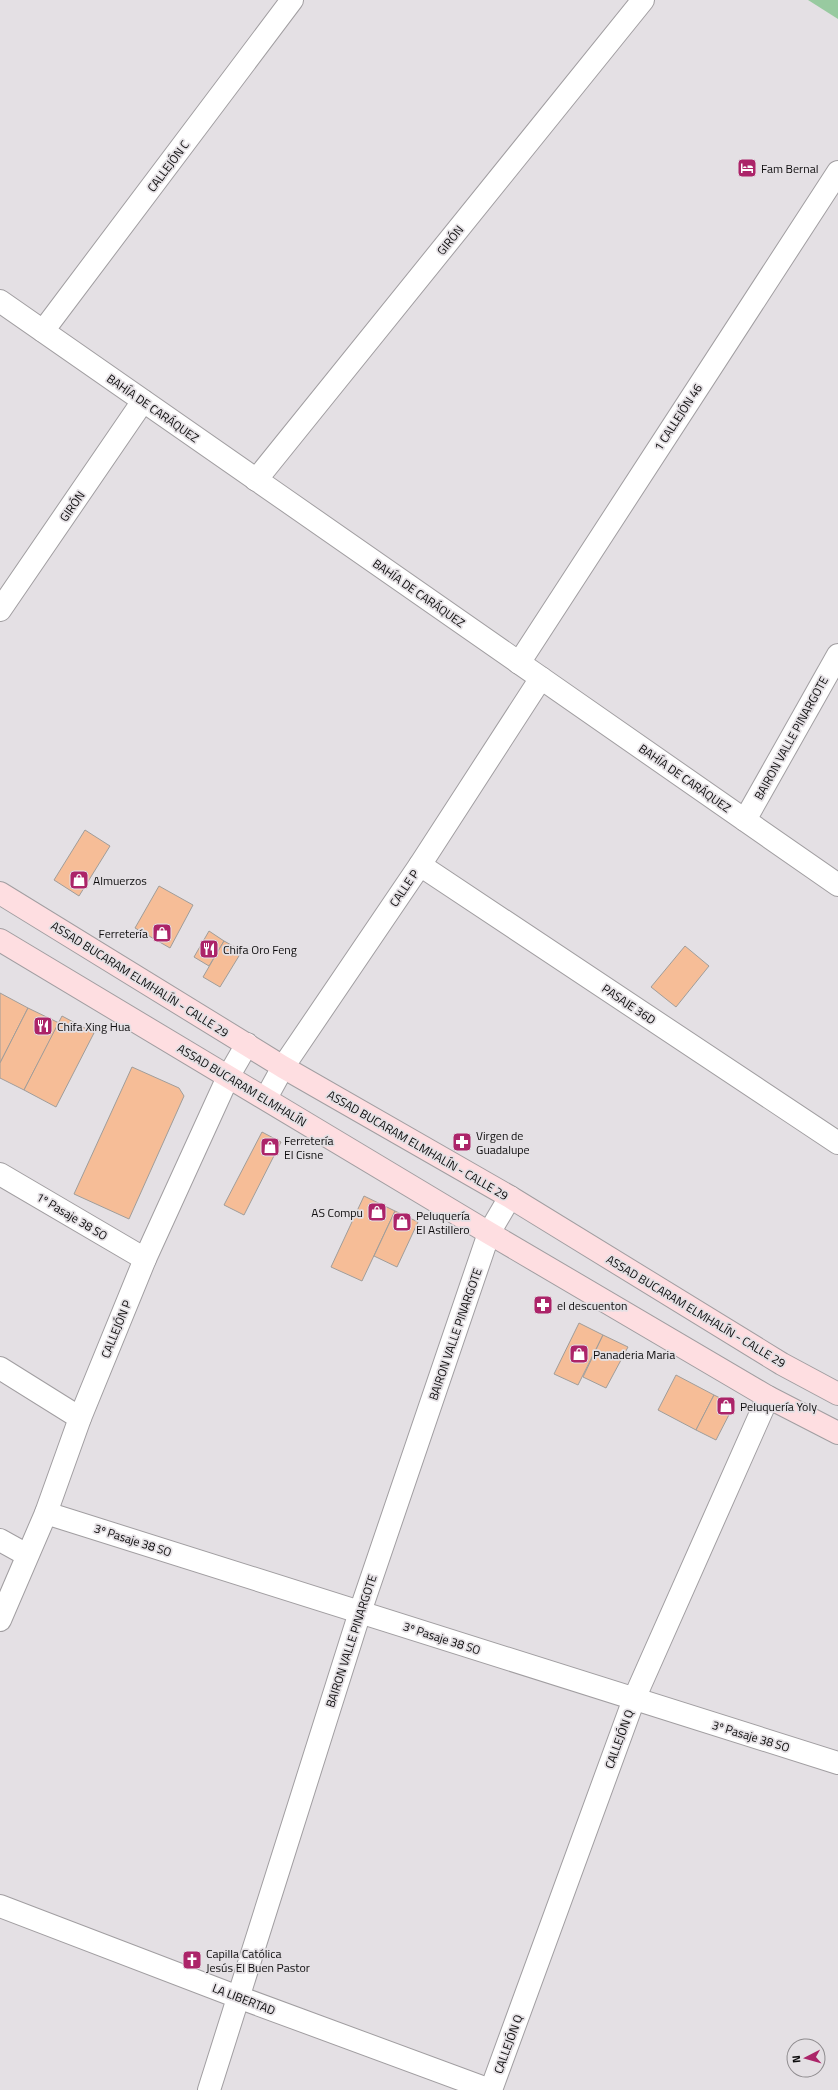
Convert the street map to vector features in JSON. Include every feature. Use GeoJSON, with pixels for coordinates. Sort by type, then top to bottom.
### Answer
{"type":"FeatureCollection","features":[{"type":"Feature","properties":{"kind":"main road","name":"ASSAD BUCARAM ELMHALÍN - CALLE 29"},"geometry":{"type":"LineString","coordinates":[[0,893],[283,1067],[510,1197],[782,1364],[838,1394]]}},
{"type":"Feature","properties":{"kind":"main road","name":"ASSAD BUCARAM ELMHALÍN"},"geometry":{"type":"LineString","coordinates":[[0,940],[489,1233],[768,1397],[838,1433]]}},
{"type":"Feature","properties":{"kind":"street","name":"CALLEJÓN C"},"geometry":{"type":"LineString","coordinates":[[43,331],[292,0]]}},
{"type":"Feature","properties":{"kind":"street","name":"GIRÓN"},"geometry":{"type":"LineString","coordinates":[[256,480],[643,0]]}},
{"type":"Feature","properties":{"kind":"street","name":"1 CALLEJÓN 46"},"geometry":{"type":"LineString","coordinates":[[519,663],[838,172]]}},
{"type":"Feature","properties":{"kind":"street","name":"BAHÍA DE CARÁQUEZ"},"geometry":{"type":"LineString","coordinates":[[0,301],[838,885]]}},
{"type":"Feature","properties":{"kind":"street","name":"GIRÓN"},"geometry":{"type":"LineString","coordinates":[[0,610],[143,401]]}},
{"type":"Feature","properties":{"kind":"street","name":"BAIRON VALLE PINARGOTE"},"geometry":{"type":"LineString","coordinates":[[745,820],[838,655]]}},
{"type":"Feature","properties":{"kind":"street","name":"CALLE P"},"geometry":{"type":"LineString","coordinates":[[266,1098],[283,1067],[420,865],[541,678]]}},
{"type":"Feature","properties":{"kind":"street","name":"PASAJE 36D"},"geometry":{"type":"LineString","coordinates":[[420,865],[838,1143]]}},
{"type":"Feature","properties":{"kind":"street","name":"CALLEJÓN P"},"geometry":{"type":"LineString","coordinates":[[0,1620],[46,1513],[80,1418],[145,1259],[228,1077],[247,1044]]}},
{"type":"Feature","properties":{"kind":"street","name":"1º Pasaje 38 SO"},"geometry":{"type":"LineString","coordinates":[[0,1174],[145,1259]]}},
{"type":"Feature","properties":{"kind":"street","name":"BAIRON VALLE PINARGOTE"},"geometry":{"type":"LineString","coordinates":[[209,2090],[360,1612],[489,1233],[510,1197]]}},
{"type":"Feature","properties":{"kind":"street"},"geometry":{"type":"LineString","coordinates":[[0,1368],[80,1418]]}},
{"type":"Feature","properties":{"kind":"street","name":"CALLEJÓN Q"},"geometry":{"type":"LineString","coordinates":[[490,2090],[634,1699],[768,1397]]}},
{"type":"Feature","properties":{"kind":"street","name":"3º Pasaje 38 SO"},"geometry":{"type":"LineString","coordinates":[[46,1513],[838,1763]]}},
{"type":"Feature","properties":{"kind":"street"},"geometry":{"type":"LineString","coordinates":[[0,1540],[27,1555]]}},
{"type":"Feature","properties":{"kind":"street","name":"LA LIBERTAD"},"geometry":{"type":"LineString","coordinates":[[0,1906],[238,1997],[490,2090]]}},
{"type":"Feature","properties":{"kind":"green space"},"geometry":{"type":"Polygon","coordinates":[[[808,0],[838,0],[838,19],[808,0]]]}},
{"type":"Feature","properties":{"kind":"building"},"geometry":{"type":"Polygon","coordinates":[[[85,830],[110,846],[79,896],[54,880],[85,830]]]}},
{"type":"Feature","properties":{"kind":"building"},"geometry":{"type":"Polygon","coordinates":[[[159,886],[193,905],[170,948],[135,928],[159,886]]]}},
{"type":"Feature","properties":{"kind":"building","name":"Chifa Oro Feng"},"geometry":{"type":"Polygon","coordinates":[[[209,931],[224,941],[209,966],[194,957],[209,931]]]}},
{"type":"Feature","properties":{"kind":"building"},"geometry":{"type":"Polygon","coordinates":[[[224,941],[242,951],[220,987],[203,977],[224,941]]]}},
{"type":"Feature","properties":{"kind":"building"},"geometry":{"type":"Polygon","coordinates":[[[685,946],[709,966],[676,1007],[651,987],[685,946]]]}},
{"type":"Feature","properties":{"kind":"building"},"geometry":{"type":"Polygon","coordinates":[[[0,993],[28,1008],[0,1063],[0,993]]]}},
{"type":"Feature","properties":{"kind":"building"},"geometry":{"type":"Polygon","coordinates":[[[28,1008],[59,1023],[24,1090],[0,1078],[0,1063],[28,1008]]]}},
{"type":"Feature","properties":{"kind":"building"},"geometry":{"type":"Polygon","coordinates":[[[62,1016],[94,1033],[56,1107],[24,1090],[62,1016]]]}},
{"type":"Feature","properties":{"kind":"building"},"geometry":{"type":"Polygon","coordinates":[[[132,1067],[179,1088],[184,1096],[129,1219],[74,1194],[132,1067]]]}},
{"type":"Feature","properties":{"kind":"building"},"geometry":{"type":"Polygon","coordinates":[[[262,1132],[281,1142],[244,1215],[224,1205],[262,1132]]]}},
{"type":"Feature","properties":{"kind":"building"},"geometry":{"type":"Polygon","coordinates":[[[364,1196],[395,1211],[362,1281],[331,1267],[364,1196]]]}},
{"type":"Feature","properties":{"kind":"building"},"geometry":{"type":"Polygon","coordinates":[[[395,1211],[418,1222],[397,1267],[374,1256],[395,1211]]]}},
{"type":"Feature","properties":{"kind":"building","name":"Panaderia Maria"},"geometry":{"type":"Polygon","coordinates":[[[579,1323],[603,1335],[578,1385],[554,1374],[579,1323]]]}},
{"type":"Feature","properties":{"kind":"building"},"geometry":{"type":"Polygon","coordinates":[[[603,1335],[628,1347],[606,1388],[583,1377],[603,1335]]]}},
{"type":"Feature","properties":{"kind":"building"},"geometry":{"type":"Polygon","coordinates":[[[676,1375],[714,1395],[696,1430],[658,1410],[676,1375]]]}},
{"type":"Feature","properties":{"kind":"building"},"geometry":{"type":"Polygon","coordinates":[[[714,1395],[734,1405],[716,1440],[696,1430],[714,1395]]]}},
{"type":"Feature","properties":{"kind":"place","name":"Fam Bernal"},"geometry":{"type":"Point","coordinates":[747,168]}},
{"type":"Feature","properties":{"kind":"place","name":"Almuerzos"},"geometry":{"type":"Point","coordinates":[79,880]}},
{"type":"Feature","properties":{"kind":"place","name":"Ferretería"},"geometry":{"type":"Point","coordinates":[162,933]}},
{"type":"Feature","properties":{"kind":"place","name":"Chifa Oro Feng"},"geometry":{"type":"Point","coordinates":[209,949]}},
{"type":"Feature","properties":{"kind":"place","name":"Chifa Xing Hua"},"geometry":{"type":"Point","coordinates":[43,1026]}},
{"type":"Feature","properties":{"kind":"place","name":"Virgen de Guadalupe"},"geometry":{"type":"Point","coordinates":[462,1142]}},
{"type":"Feature","properties":{"kind":"place","name":"Ferretería El Cisne"},"geometry":{"type":"Point","coordinates":[270,1147]}},
{"type":"Feature","properties":{"kind":"place","name":"AS Compu"},"geometry":{"type":"Point","coordinates":[377,1212]}},
{"type":"Feature","properties":{"kind":"place","name":"Peluquería El Astillero"},"geometry":{"type":"Point","coordinates":[402,1222]}},
{"type":"Feature","properties":{"kind":"place","name":"el descuenton"},"geometry":{"type":"Point","coordinates":[543,1305]}},
{"type":"Feature","properties":{"kind":"place","name":"Panaderia Maria"},"geometry":{"type":"Point","coordinates":[579,1354]}},
{"type":"Feature","properties":{"kind":"place","name":"Peluquería Yoly"},"geometry":{"type":"Point","coordinates":[726,1406]}},
{"type":"Feature","properties":{"kind":"place","name":"Capilla Católica Jesús El Buen Pastor"},"geometry":{"type":"Point","coordinates":[192,1960]}}]}
